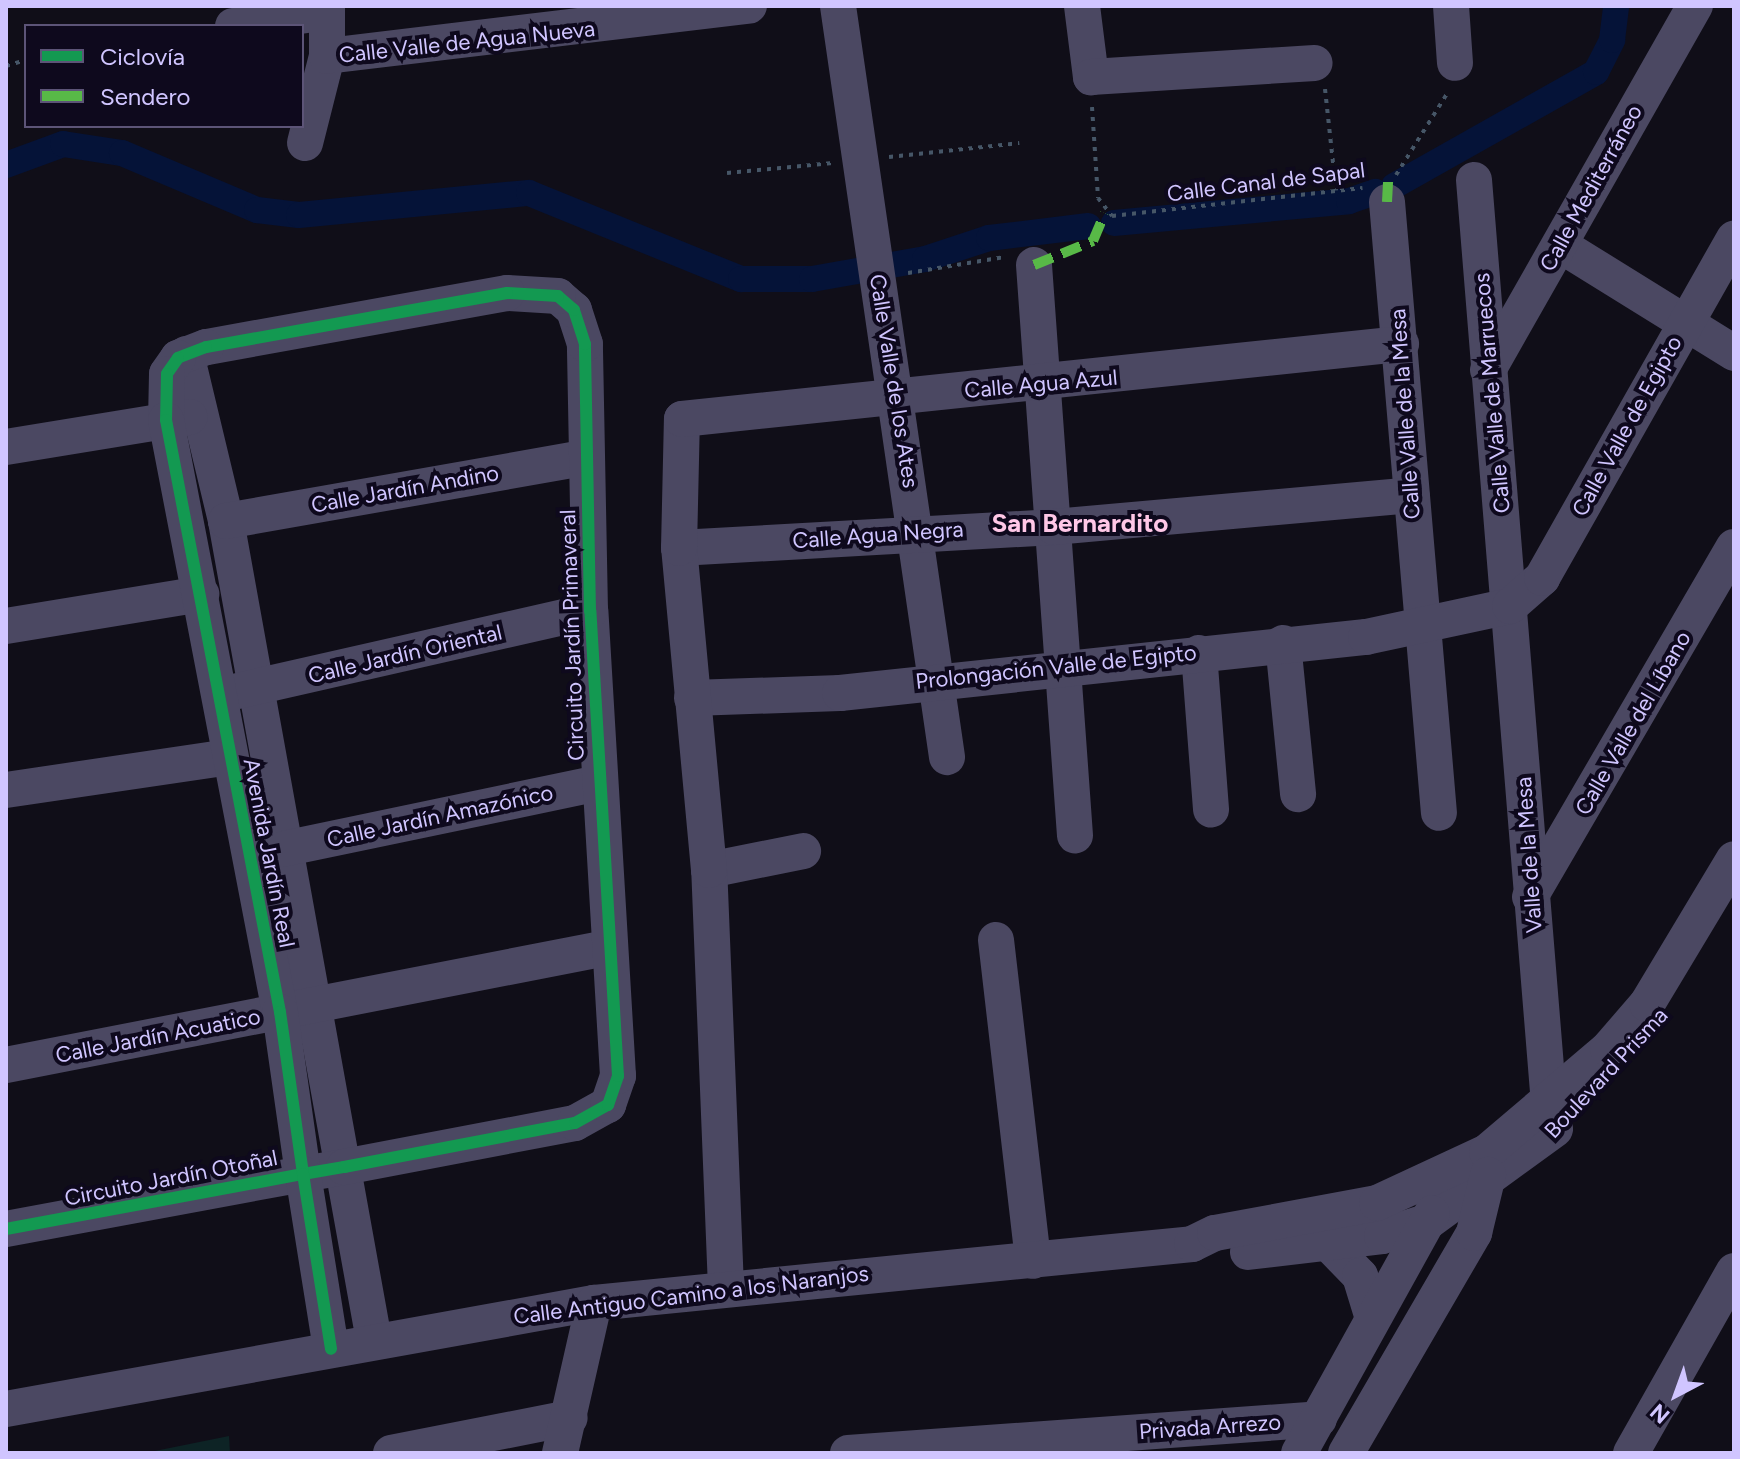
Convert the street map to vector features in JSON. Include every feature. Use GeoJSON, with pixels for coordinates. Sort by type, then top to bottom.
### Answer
{"type":"FeatureCollection","features":[{"type":"Feature","properties":{"kind":"street","name":"Calle Valle de Agua Nueva"},"geometry":{"type":"LineString","coordinates":[[327,56],[749,6]]}},
{"type":"Feature","properties":{"kind":"street","name":"Calle Valle de los Ates"},"geometry":{"type":"LineString","coordinates":[[838,6],[918,530],[947,757]]}},
{"type":"Feature","properties":{"kind":"street"},"geometry":{"type":"LineString","coordinates":[[1082,6],[1091,77],[1315,63]]}},
{"type":"Feature","properties":{"kind":"street"},"geometry":{"type":"LineString","coordinates":[[1451,6],[1455,63]]}},
{"type":"Feature","properties":{"kind":"street","name":"Calle Mediterráneo"},"geometry":{"type":"LineString","coordinates":[[1488,370],[1695,6]]}},
{"type":"Feature","properties":{"kind":"street"},"geometry":{"type":"LineString","coordinates":[[244,24],[327,9],[327,56],[311,126]]}},
{"type":"Feature","properties":{"kind":"street","name":"Calle Valle de Marruecos"},"geometry":{"type":"LineString","coordinates":[[1474,180],[1510,606]]}},
{"type":"Feature","properties":{"kind":"street","name":"Calle Valle de la Mesa"},"geometry":{"type":"LineString","coordinates":[[1383,189],[1401,344],[1420,626],[1439,813]]}},
{"type":"Feature","properties":{"kind":"street","name":"Calle Valle de Egipto"},"geometry":{"type":"LineString","coordinates":[[1510,606],[1542,578],[1734,238]]}},
{"type":"Feature","properties":{"kind":"street"},"geometry":{"type":"LineString","coordinates":[[1560,245],[1734,353]]}},
{"type":"Feature","properties":{"kind":"street"},"geometry":{"type":"LineString","coordinates":[[1034,265],[1054,527],[1059,667],[1075,836]]}},
{"type":"Feature","properties":{"kind":"street","name":"Circuito Jardín Primaveral"},"geometry":{"type":"LineString","coordinates":[[178,360],[507,293],[558,296],[574,310],[585,344],[590,611],[606,948],[618,1076],[608,1105],[575,1123],[344,1167]]}},
{"type":"Feature","properties":{"kind":"street","name":"Calle Agua Azul"},"geometry":{"type":"LineString","coordinates":[[679,548],[682,419],[897,396],[1045,385],[1401,344]]}},
{"type":"Feature","properties":{"kind":"street","name":"Avenida Jardín Real"},"geometry":{"type":"LineString","coordinates":[[178,360],[203,415],[226,521],[236,692],[229,757],[295,1010],[344,1167],[374,1340]]}},
{"type":"Feature","properties":{"kind":"street","name":"Avenida Jardín Real"},"geometry":{"type":"LineString","coordinates":[[178,360],[166,420],[201,594],[236,692],[283,849],[303,1174],[331,1349]]}},
{"type":"Feature","properties":{"kind":"street"},"geometry":{"type":"LineString","coordinates":[[6,447],[203,415]]}},
{"type":"Feature","properties":{"kind":"street","name":"Calle Jardín Andino"},"geometry":{"type":"LineString","coordinates":[[226,521],[585,458]]}},
{"type":"Feature","properties":{"kind":"street","name":"Calle Agua Negra"},"geometry":{"type":"LineString","coordinates":[[679,548],[918,530],[1054,527],[1412,495]]}},
{"type":"Feature","properties":{"kind":"street","name":"Calle Valle del Líbano"},"geometry":{"type":"LineString","coordinates":[[1530,897],[1734,547]]}},
{"type":"Feature","properties":{"kind":"street"},"geometry":{"type":"LineString","coordinates":[[679,548],[709,870],[726,1288]]}},
{"type":"Feature","properties":{"kind":"street"},"geometry":{"type":"LineString","coordinates":[[6,626],[201,594]]}},
{"type":"Feature","properties":{"kind":"street","name":"Prolongación Valle de Egipto"},"geometry":{"type":"LineString","coordinates":[[692,698],[840,693],[939,677],[1199,653],[1420,626],[1510,606]]}},
{"type":"Feature","properties":{"kind":"street","name":"Valle de la Mesa"},"geometry":{"type":"LineString","coordinates":[[1510,606],[1530,897],[1549,1104]]}},
{"type":"Feature","properties":{"kind":"street","name":"Calle Jardín Oriental"},"geometry":{"type":"LineString","coordinates":[[236,692],[590,611]]}},
{"type":"Feature","properties":{"kind":"street"},"geometry":{"type":"LineString","coordinates":[[1283,643],[1298,794]]}},
{"type":"Feature","properties":{"kind":"street"},"geometry":{"type":"LineString","coordinates":[[1199,653],[1211,810]]}},
{"type":"Feature","properties":{"kind":"street"},"geometry":{"type":"LineString","coordinates":[[6,790],[229,757]]}},
{"type":"Feature","properties":{"kind":"street","name":"Calle Jardín Amazónico"},"geometry":{"type":"LineString","coordinates":[[283,849],[598,783]]}},
{"type":"Feature","properties":{"kind":"street"},"geometry":{"type":"LineString","coordinates":[[709,870],[803,851]]}},
{"type":"Feature","properties":{"kind":"street","name":"Boulevard Prisma"},"geometry":{"type":"LineString","coordinates":[[1487,1169],[1647,1004],[1734,859]]}},
{"type":"Feature","properties":{"kind":"street","name":"Boulevard Prisma"},"geometry":{"type":"LineString","coordinates":[[1487,1169],[1557,1127],[1663,1015],[1734,905]]}},
{"type":"Feature","properties":{"kind":"street"},"geometry":{"type":"LineString","coordinates":[[996,940],[1033,1261]]}},
{"type":"Feature","properties":{"kind":"street","name":"Calle Jardín Acuatico"},"geometry":{"type":"LineString","coordinates":[[6,1065],[606,948]]}},
{"type":"Feature","properties":{"kind":"street","name":"Circuito Jardín Otoñal"},"geometry":{"type":"LineString","coordinates":[[6,1229],[344,1167]]}},
{"type":"Feature","properties":{"kind":"street"},"geometry":{"type":"LineString","coordinates":[[1346,1453],[1474,1233],[1487,1169]]}},
{"type":"Feature","properties":{"kind":"street","name":"Calle Antiguo Camino a los Naranjos"},"geometry":{"type":"LineString","coordinates":[[6,1409],[374,1340],[594,1303],[1192,1244],[1215,1233],[1377,1203],[1442,1177],[1487,1169]]}},
{"type":"Feature","properties":{"kind":"street","name":"Calle Antiguo Camino a los Naranjos"},"geometry":{"type":"LineString","coordinates":[[1192,1244],[1219,1253],[1329,1244],[1429,1221],[1487,1169]]}},
{"type":"Feature","properties":{"kind":"street"},"geometry":{"type":"LineString","coordinates":[[1299,1453],[1371,1313],[1429,1221],[1442,1177]]}},
{"type":"Feature","properties":{"kind":"street"},"geometry":{"type":"LineString","coordinates":[[1329,1244],[1360,1276],[1371,1313]]}},
{"type":"Feature","properties":{"kind":"street"},"geometry":{"type":"LineString","coordinates":[[1631,1453],[1734,1271]]}},
{"type":"Feature","properties":{"kind":"street"},"geometry":{"type":"LineString","coordinates":[[560,1453],[594,1303]]}},
{"type":"Feature","properties":{"kind":"street"},"geometry":{"type":"LineString","coordinates":[[391,1453],[570,1418]]}},
{"type":"Feature","properties":{"kind":"street","name":"Privada Arrezo"},"geometry":{"type":"LineString","coordinates":[[848,1453],[1097,1444],[1319,1419]]}},
{"type":"Feature","properties":{"kind":"path"},"geometry":{"type":"LineString","coordinates":[[1315,63],[1326,78],[1336,190]]}},
{"type":"Feature","properties":{"kind":"path"},"geometry":{"type":"LineString","coordinates":[[878,279],[1010,256],[1034,265]]}},
{"type":"Feature","properties":{"kind":"green space"},"geometry":{"type":"Polygon","coordinates":[[[229,1436],[230,1453],[145,1453],[229,1436]]]}},
{"type":"Feature","properties":{"kind":"waterway"},"geometry":{"type":"LineString","coordinates":[[1394,186],[1596,72],[1612,40],[1616,6]]}},
{"type":"Feature","properties":{"kind":"waterway"},"geometry":{"type":"LineString","coordinates":[[6,165],[63,144],[122,153],[257,210],[299,215],[529,193],[741,279],[812,279],[925,259],[989,238],[1088,226]]}},
{"type":"Feature","properties":{"kind":"waterway"},"geometry":{"type":"LineString","coordinates":[[1114,223],[1349,201],[1375,192]]}},
{"type":"Feature","properties":{"kind":"marked path"},"geometry":{"type":"LineString","coordinates":[[1387,202],[1388,181]]}},
{"type":"Feature","properties":{"kind":"marked path"},"geometry":{"type":"LineString","coordinates":[[1034,265],[1093,241],[1105,213]]}},
{"type":"Feature","properties":{"kind":"cycle path"},"geometry":{"type":"LineString","coordinates":[[6,1229],[303,1174],[344,1167],[575,1123],[608,1105],[618,1076],[590,611],[585,344],[574,310],[558,296],[507,293],[206,347],[178,358],[167,374],[166,420],[280,1012],[303,1174],[331,1349]]}},
{"type":"Feature","properties":{"kind":"district","name":"San Bernardito"},"geometry":{"type":"Point","coordinates":[1080,524]}}]}
